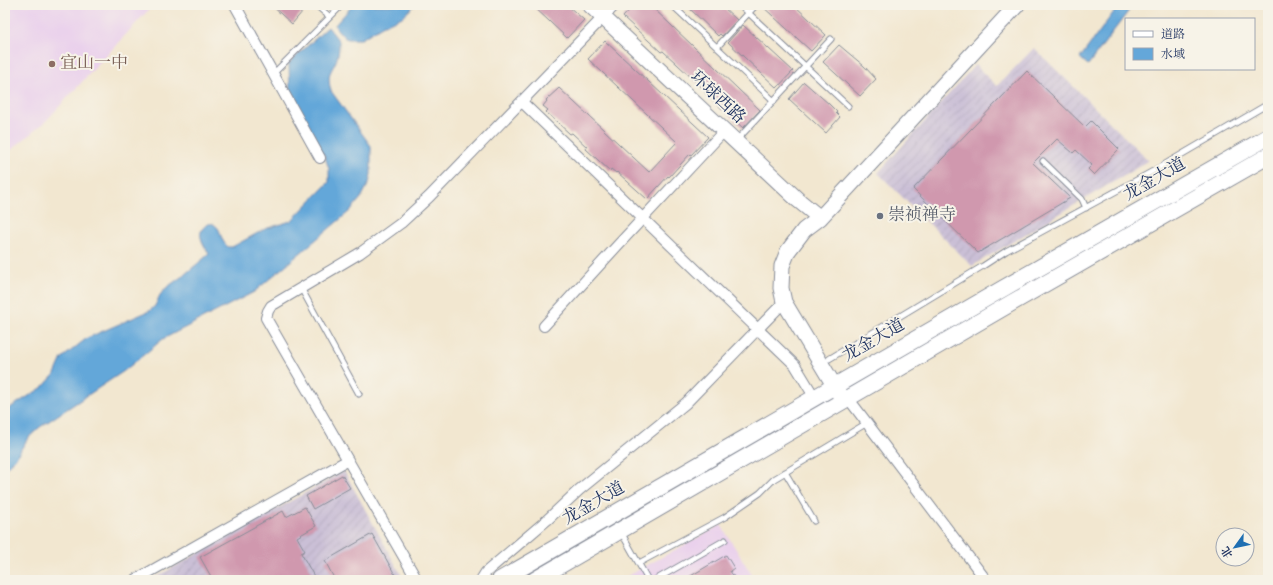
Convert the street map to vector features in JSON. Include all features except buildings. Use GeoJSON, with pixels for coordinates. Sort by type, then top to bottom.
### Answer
{"type":"FeatureCollection","features":[{"type":"Feature","properties":{"kind":"main road","name":"龙金大道"},"geometry":{"type":"LineString","coordinates":[[500,580],[1268,137]]}},
{"type":"Feature","properties":{"kind":"main road","name":"龙金大道"},"geometry":{"type":"LineString","coordinates":[[535,580],[1268,156]]}},
{"type":"Feature","properties":{"kind":"street"},"geometry":{"type":"LineString","coordinates":[[235,5],[320,158]]}},
{"type":"Feature","properties":{"kind":"street","name":"环球西路"},"geometry":{"type":"LineString","coordinates":[[590,5],[724,132],[798,200],[820,218]]}},
{"type":"Feature","properties":{"kind":"street"},"geometry":{"type":"LineString","coordinates":[[417,580],[266,318],[268,311],[271,306],[364,250],[401,223],[429,197],[615,5]]}},
{"type":"Feature","properties":{"kind":"street"},"geometry":{"type":"LineString","coordinates":[[986,580],[867,423],[847,399],[784,302],[780,281],[785,258],[795,240],[804,230],[820,218],[1017,5]]}},
{"type":"Feature","properties":{"kind":"street"},"geometry":{"type":"LineString","coordinates":[[522,102],[795,365],[815,398]]}},
{"type":"Feature","properties":{"kind":"street"},"geometry":{"type":"LineString","coordinates":[[544,326],[724,132]]}},
{"type":"Feature","properties":{"kind":"street"},"geometry":{"type":"LineString","coordinates":[[820,218],[811,235],[793,262],[789,281],[793,298],[829,360],[838,384]]}},
{"type":"Feature","properties":{"kind":"street"},"geometry":{"type":"LineString","coordinates":[[481,580],[486,572],[547,520],[579,490],[686,403],[784,302]]}},
{"type":"Feature","properties":{"kind":"street"},"geometry":{"type":"LineString","coordinates":[[134,580],[348,460]]}},
{"type":"Feature","properties":{"kind":"lane"},"geometry":{"type":"LineString","coordinates":[[316,5],[330,17]]}},
{"type":"Feature","properties":{"kind":"lane"},"geometry":{"type":"LineString","coordinates":[[273,74],[342,5]]}},
{"type":"Feature","properties":{"kind":"lane"},"geometry":{"type":"LineString","coordinates":[[672,5],[774,101]]}},
{"type":"Feature","properties":{"kind":"lane"},"geometry":{"type":"LineString","coordinates":[[740,5],[848,106]]}},
{"type":"Feature","properties":{"kind":"lane"},"geometry":{"type":"LineString","coordinates":[[717,47],[756,5]]}},
{"type":"Feature","properties":{"kind":"lane"},"geometry":{"type":"LineString","coordinates":[[736,142],[831,39]]}},
{"type":"Feature","properties":{"kind":"lane"},"geometry":{"type":"LineString","coordinates":[[829,360],[1006,251],[1155,170],[1268,104]]}},
{"type":"Feature","properties":{"kind":"lane"},"geometry":{"type":"LineString","coordinates":[[1043,161],[1082,199],[1086,208]]}},
{"type":"Feature","properties":{"kind":"lane"},"geometry":{"type":"LineString","coordinates":[[301,288],[360,394]]}},
{"type":"Feature","properties":{"kind":"lane"},"geometry":{"type":"LineString","coordinates":[[639,563],[725,517],[760,493],[774,479],[867,423]]}},
{"type":"Feature","properties":{"kind":"lane"},"geometry":{"type":"LineString","coordinates":[[785,472],[814,520]]}},
{"type":"Feature","properties":{"kind":"lane"},"geometry":{"type":"LineString","coordinates":[[620,531],[648,580]]}},
{"type":"Feature","properties":{"kind":"lane"},"geometry":{"type":"LineString","coordinates":[[656,580],[725,540]]}},
{"type":"Feature","properties":{"kind":"shaded area","name":"宜山一中"},"geometry":{"type":"Polygon","coordinates":[[[5,5],[153,5],[45,122],[5,155],[5,5]]]}},
{"type":"Feature","properties":{"kind":"shaded area"},"geometry":{"type":"Polygon","coordinates":[[[1034,48],[1148,160],[972,266],[878,173],[975,65],[997,86],[1034,48]]]}},
{"type":"Feature","properties":{"kind":"shaded area"},"geometry":{"type":"Polygon","coordinates":[[[344,471],[404,580],[151,580],[344,471]]]}},
{"type":"Feature","properties":{"kind":"shaded area"},"geometry":{"type":"Polygon","coordinates":[[[721,525],[755,580],[620,580],[721,525]]]}},
{"type":"Feature","properties":{"kind":"water"},"geometry":{"type":"Polygon","coordinates":[[[353,5],[415,5],[402,17],[382,26],[361,39],[348,39],[345,38],[335,25],[353,5]]]}},
{"type":"Feature","properties":{"kind":"water"},"geometry":{"type":"Polygon","coordinates":[[[1119,5],[1133,5],[1088,65],[1080,58],[1119,5]]]}},
{"type":"Feature","properties":{"kind":"water"},"geometry":{"type":"Polygon","coordinates":[[[328,27],[339,41],[337,60],[329,78],[331,91],[371,146],[371,174],[369,183],[361,198],[350,211],[254,292],[163,339],[124,371],[40,427],[28,438],[15,459],[5,469],[5,411],[43,387],[55,374],[62,358],[87,338],[149,311],[155,306],[160,295],[166,288],[209,254],[201,239],[201,231],[203,228],[209,224],[215,225],[218,228],[225,244],[228,247],[232,247],[265,229],[291,221],[329,182],[329,169],[325,157],[290,99],[289,63],[328,27]]]}},
{"type":"Feature","properties":{"kind":"place","name":"宜山一中"},"geometry":{"type":"Point","coordinates":[52,64]}},
{"type":"Feature","properties":{"kind":"place","name":"崇祯禅寺"},"geometry":{"type":"Point","coordinates":[880,216]}}]}
